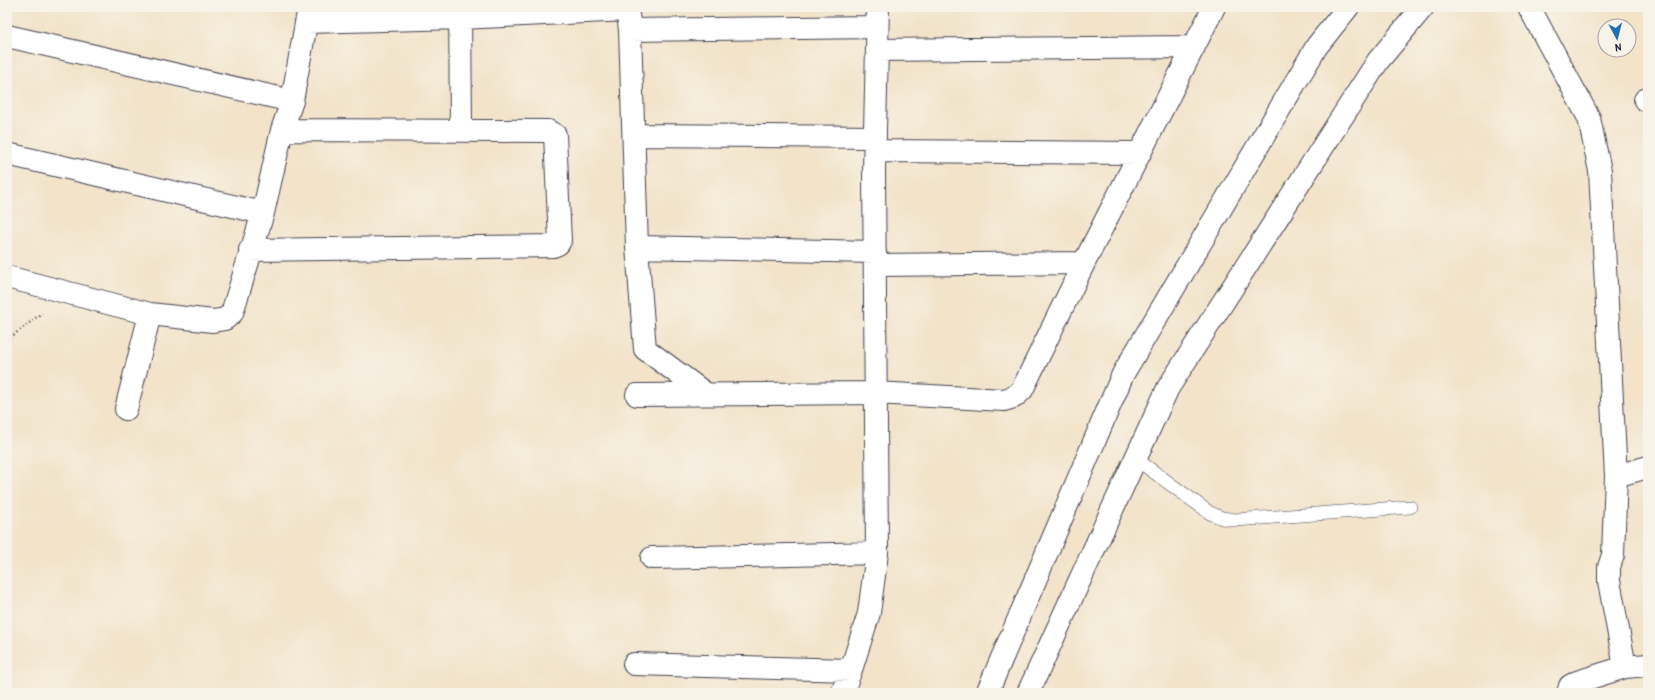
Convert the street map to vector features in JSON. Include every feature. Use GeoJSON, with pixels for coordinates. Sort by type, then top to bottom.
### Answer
{"type":"FeatureCollection","features":[{"type":"Feature","properties":{"kind":"street"},"geometry":{"type":"LineString","coordinates":[[637,395],[875,393],[1004,400],[1014,397],[1022,390],[1084,263],[1214,7]]}},
{"type":"Feature","properties":{"kind":"street"},"geometry":{"type":"LineString","coordinates":[[987,693],[1124,374],[1317,46],[1348,7]]}},
{"type":"Feature","properties":{"kind":"street"},"geometry":{"type":"LineString","coordinates":[[1028,693],[1168,388],[1378,61],[1424,7]]}},
{"type":"Feature","properties":{"kind":"street"},"geometry":{"type":"LineString","coordinates":[[1529,7],[1589,118],[1600,171],[1616,476],[1613,555],[1609,568],[1609,581],[1625,667]]}},
{"type":"Feature","properties":{"kind":"street"},"geometry":{"type":"LineString","coordinates":[[460,13],[461,131]]}},
{"type":"Feature","properties":{"kind":"street"},"geometry":{"type":"LineString","coordinates":[[7,277],[150,314],[213,321],[225,319],[232,313],[262,213],[282,130],[292,101],[308,15],[460,13],[628,16],[877,17],[875,144],[875,393],[877,553],[868,613],[851,670],[842,693]]}},
{"type":"Feature","properties":{"kind":"street"},"geometry":{"type":"LineString","coordinates":[[628,16],[634,135],[637,247],[646,349],[706,394]]}},
{"type":"Feature","properties":{"kind":"street"},"geometry":{"type":"LineString","coordinates":[[7,36],[292,101]]}},
{"type":"Feature","properties":{"kind":"street"},"geometry":{"type":"LineString","coordinates":[[877,50],[1194,47]]}},
{"type":"Feature","properties":{"kind":"street"},"geometry":{"type":"LineString","coordinates":[[250,250],[553,246],[558,244],[560,241],[555,135],[548,131],[282,130]]}},
{"type":"Feature","properties":{"kind":"street"},"geometry":{"type":"LineString","coordinates":[[634,135],[1140,153]]}},
{"type":"Feature","properties":{"kind":"street"},"geometry":{"type":"LineString","coordinates":[[7,154],[262,213]]}},
{"type":"Feature","properties":{"kind":"street"},"geometry":{"type":"LineString","coordinates":[[637,247],[875,258],[1084,263]]}},
{"type":"Feature","properties":{"kind":"street"},"geometry":{"type":"LineString","coordinates":[[126,409],[150,314]]}},
{"type":"Feature","properties":{"kind":"street"},"geometry":{"type":"LineString","coordinates":[[1616,476],[1648,467]]}},
{"type":"Feature","properties":{"kind":"street"},"geometry":{"type":"LineString","coordinates":[[652,558],[877,553]]}},
{"type":"Feature","properties":{"kind":"street"},"geometry":{"type":"LineString","coordinates":[[634,664],[851,670]]}},
{"type":"Feature","properties":{"kind":"street"},"geometry":{"type":"LineString","coordinates":[[1568,693],[1570,686],[1577,682],[1625,667],[1648,665]]}},
{"type":"Feature","properties":{"kind":"lane"},"geometry":{"type":"LineString","coordinates":[[1136,459],[1210,513],[1222,518],[1235,520],[1410,507]]}},
{"type":"Feature","properties":{"kind":"path"},"geometry":{"type":"LineString","coordinates":[[7,340],[68,293]]}}]}
